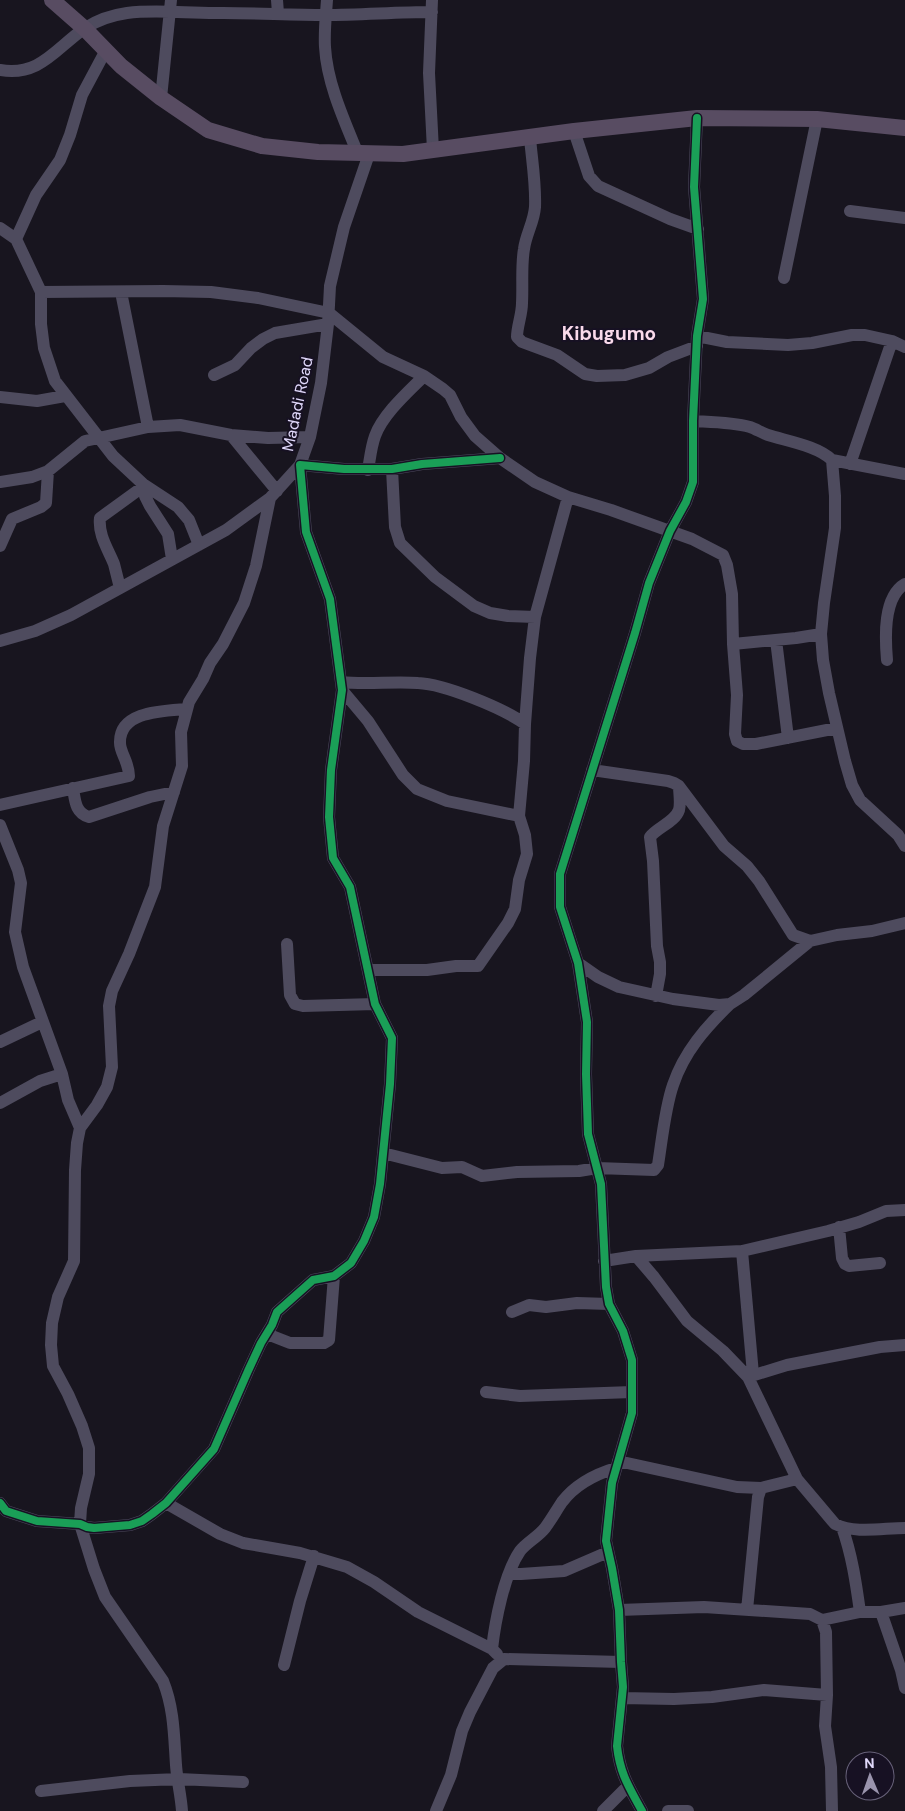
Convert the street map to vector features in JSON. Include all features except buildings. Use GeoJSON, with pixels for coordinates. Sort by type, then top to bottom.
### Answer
{"type":"FeatureCollection","features":[{"type":"Feature","properties":{"kind":"main road"},"geometry":{"type":"LineString","coordinates":[[52,0],[85,29],[121,66],[161,98],[208,130],[262,146],[318,152],[403,154],[574,131],[697,118],[817,119],[905,128]]}},
{"type":"Feature","properties":{"kind":"street"},"geometry":{"type":"LineString","coordinates":[[277,0],[278,13]]}},
{"type":"Feature","properties":{"kind":"street"},"geometry":{"type":"LineString","coordinates":[[327,0],[325,46],[328,67],[343,116],[364,154]]}},
{"type":"Feature","properties":{"kind":"street"},"geometry":{"type":"LineString","coordinates":[[161,98],[171,5]]}},
{"type":"Feature","properties":{"kind":"street"},"geometry":{"type":"LineString","coordinates":[[0,70],[9,72],[32,68],[48,60],[85,29],[103,18],[171,5],[219,14],[278,13],[326,15],[432,6],[429,73],[433,150]]}},
{"type":"Feature","properties":{"kind":"street"},"geometry":{"type":"LineString","coordinates":[[16,239],[36,195],[60,160],[82,95],[106,50]]}},
{"type":"Feature","properties":{"kind":"street"},"geometry":{"type":"LineString","coordinates":[[642,1811],[624,1779],[617,1746],[623,1687],[620,1662],[619,1610],[606,1541],[612,1483],[632,1413],[632,1360],[623,1331],[609,1304],[606,1287],[601,1184],[588,1134],[587,1022],[578,962],[560,906],[560,874],[636,633],[649,584],[670,531],[686,502],[693,482],[693,421],[697,341],[703,299],[694,188],[697,118]]}},
{"type":"Feature","properties":{"kind":"street"},"geometry":{"type":"LineString","coordinates":[[784,278],[817,119]]}},
{"type":"Feature","properties":{"kind":"street"},"geometry":{"type":"LineString","coordinates":[[574,131],[588,176],[598,186],[670,219],[698,229]]}},
{"type":"Feature","properties":{"kind":"street"},"geometry":{"type":"LineString","coordinates":[[530,138],[535,208],[524,250],[521,318],[517,330],[517,337],[522,342],[557,355],[585,374],[597,376],[625,374],[649,368],[697,341],[788,345],[812,343],[852,335],[864,335],[892,341],[905,347]]}},
{"type":"Feature","properties":{"kind":"street","name":"Madadi Road"},"geometry":{"type":"LineString","coordinates":[[1,637],[35,631],[70,615],[226,530],[274,494],[300,465],[310,437],[321,383],[329,319],[330,286],[364,154]]}},
{"type":"Feature","properties":{"kind":"street"},"geometry":{"type":"LineString","coordinates":[[850,211],[905,218]]}},
{"type":"Feature","properties":{"kind":"street"},"geometry":{"type":"LineString","coordinates":[[0,228],[16,239],[41,292],[41,324],[44,348],[54,381],[113,456],[144,485],[178,507],[190,520],[199,545]]}},
{"type":"Feature","properties":{"kind":"street"},"geometry":{"type":"LineString","coordinates":[[41,292],[211,292],[258,298],[329,319],[383,357],[424,376],[450,395],[461,417],[475,436],[500,458],[534,482],[568,497],[670,531],[723,555],[727,565],[732,594],[737,696],[735,734],[737,741],[743,744],[756,744],[837,728]]}},
{"type":"Feature","properties":{"kind":"street"},"geometry":{"type":"LineString","coordinates":[[122,292],[148,427]]}},
{"type":"Feature","properties":{"kind":"street"},"geometry":{"type":"LineString","coordinates":[[214,375],[235,365],[263,338],[329,319]]}},
{"type":"Feature","properties":{"kind":"street"},"geometry":{"type":"LineString","coordinates":[[850,464],[892,341]]}},
{"type":"Feature","properties":{"kind":"street"},"geometry":{"type":"LineString","coordinates":[[368,470],[375,435],[381,424],[401,399],[424,376]]}},
{"type":"Feature","properties":{"kind":"street"},"geometry":{"type":"LineString","coordinates":[[0,397],[37,401],[66,396]]}},
{"type":"Feature","properties":{"kind":"street"},"geometry":{"type":"LineString","coordinates":[[693,421],[750,427],[818,450],[832,460],[905,474]]}},
{"type":"Feature","properties":{"kind":"street"},"geometry":{"type":"LineString","coordinates":[[0,482],[32,477],[48,471],[85,441],[148,427],[180,425],[231,435],[268,438],[310,437]]}},
{"type":"Feature","properties":{"kind":"street"},"geometry":{"type":"LineString","coordinates":[[85,441],[90,426]]}},
{"type":"Feature","properties":{"kind":"street"},"geometry":{"type":"LineString","coordinates":[[182,1811],[176,1767],[176,1742],[168,1694],[163,1681],[105,1597],[80,1524],[81,1508],[89,1474],[89,1448],[68,1394],[53,1366],[51,1344],[52,1323],[56,1305],[74,1261],[75,1170],[80,1128],[97,1106],[107,1087],[112,1067],[109,1006],[112,991],[129,954],[155,887],[163,826],[182,766],[182,732],[189,702],[210,663],[223,644],[244,603],[256,566],[274,494],[231,435]]}},
{"type":"Feature","properties":{"kind":"street"},"geometry":{"type":"LineString","coordinates":[[2,1510],[45,1522],[80,1524],[94,1528],[130,1526],[142,1522],[166,1503],[214,1448],[248,1371],[277,1312],[313,1280],[334,1276],[351,1263],[368,1233],[374,1217],[380,1184],[390,1084],[392,1038],[375,1004],[350,887],[333,858],[329,817],[331,770],[342,686],[330,599],[306,532],[300,465],[368,470],[500,458]]}},
{"type":"Feature","properties":{"kind":"street"},"geometry":{"type":"LineString","coordinates":[[832,460],[835,528],[824,602],[821,634],[822,660],[852,785],[860,800],[898,835],[905,846]]}},
{"type":"Feature","properties":{"kind":"street"},"geometry":{"type":"LineString","coordinates":[[392,469],[395,527],[400,543],[435,577],[474,606],[490,613],[536,617]]}},
{"type":"Feature","properties":{"kind":"street"},"geometry":{"type":"LineString","coordinates":[[0,546],[12,519],[42,507],[46,502],[48,471]]}},
{"type":"Feature","properties":{"kind":"street"},"geometry":{"type":"LineString","coordinates":[[144,485],[150,506],[168,534],[172,559]]}},
{"type":"Feature","properties":{"kind":"street"},"geometry":{"type":"LineString","coordinates":[[120,588],[114,566],[101,535],[100,518],[144,485]]}},
{"type":"Feature","properties":{"kind":"street"},"geometry":{"type":"LineString","coordinates":[[368,970],[427,970],[456,966],[478,966],[508,923],[515,909],[527,854],[525,835],[519,816],[530,658],[536,617],[568,497]]}},
{"type":"Feature","properties":{"kind":"street"},"geometry":{"type":"LineString","coordinates":[[887,660],[885,628],[889,609],[897,590],[905,584]]}},
{"type":"Feature","properties":{"kind":"street"},"geometry":{"type":"LineString","coordinates":[[733,644],[821,634]]}},
{"type":"Feature","properties":{"kind":"street"},"geometry":{"type":"LineString","coordinates":[[776,640],[788,738]]}},
{"type":"Feature","properties":{"kind":"street"},"geometry":{"type":"LineString","coordinates":[[342,686],[388,681],[421,683],[462,694],[515,717],[525,724]]}},
{"type":"Feature","properties":{"kind":"street"},"geometry":{"type":"LineString","coordinates":[[342,686],[368,721],[402,775],[417,789],[447,801],[519,816]]}},
{"type":"Feature","properties":{"kind":"street"},"geometry":{"type":"LineString","coordinates":[[0,805],[129,776],[129,766],[119,745],[121,730],[133,719],[158,711],[187,709]]}},
{"type":"Feature","properties":{"kind":"street"},"geometry":{"type":"LineString","coordinates":[[592,770],[674,782],[724,846],[747,866],[759,880],[793,935],[810,941]]}},
{"type":"Feature","properties":{"kind":"street"},"geometry":{"type":"LineString","coordinates":[[656,996],[660,962],[657,946],[654,861],[650,837],[677,814],[680,805],[679,786]]}},
{"type":"Feature","properties":{"kind":"street"},"geometry":{"type":"LineString","coordinates":[[73,788],[78,810],[83,816],[89,817],[174,792]]}},
{"type":"Feature","properties":{"kind":"street"},"geometry":{"type":"LineString","coordinates":[[0,825],[18,870],[21,883],[15,932],[23,968],[62,1074],[68,1100],[80,1128]]}},
{"type":"Feature","properties":{"kind":"street"},"geometry":{"type":"LineString","coordinates":[[383,1153],[442,1168],[462,1167],[482,1176],[517,1172],[579,1171],[597,1168],[654,1170],[658,1165],[672,1087],[692,1045],[710,1023],[730,1004],[772,973],[810,941],[837,935],[872,931],[905,923]]}},
{"type":"Feature","properties":{"kind":"street"},"geometry":{"type":"LineString","coordinates":[[287,944],[290,995],[295,1004],[303,1006],[375,1004]]}},
{"type":"Feature","properties":{"kind":"street"},"geometry":{"type":"LineString","coordinates":[[578,962],[598,977],[619,987],[656,996],[710,1005],[730,1004]]}},
{"type":"Feature","properties":{"kind":"street"},"geometry":{"type":"LineString","coordinates":[[0,1042],[42,1022]]}},
{"type":"Feature","properties":{"kind":"street"},"geometry":{"type":"LineString","coordinates":[[0,1103],[40,1081],[62,1074]]}},
{"type":"Feature","properties":{"kind":"street"},"geometry":{"type":"LineString","coordinates":[[604,1261],[636,1256],[742,1250],[859,1222],[886,1211],[905,1210]]}},
{"type":"Feature","properties":{"kind":"street"},"geometry":{"type":"LineString","coordinates":[[839,1227],[842,1258],[845,1264],[849,1266],[880,1263]]}},
{"type":"Feature","properties":{"kind":"street"},"geometry":{"type":"LineString","coordinates":[[742,1250],[750,1376],[798,1479],[835,1524],[842,1527],[867,1530],[905,1528]]}},
{"type":"Feature","properties":{"kind":"street"},"geometry":{"type":"LineString","coordinates":[[636,1256],[660,1284],[687,1321],[750,1376]]}},
{"type":"Feature","properties":{"kind":"street"},"geometry":{"type":"LineString","coordinates":[[267,1334],[290,1343],[324,1343],[329,1340],[334,1276]]}},
{"type":"Feature","properties":{"kind":"street"},"geometry":{"type":"LineString","coordinates":[[512,1312],[529,1305],[546,1307],[577,1303],[609,1304]]}},
{"type":"Feature","properties":{"kind":"street"},"geometry":{"type":"LineString","coordinates":[[750,1376],[787,1365],[880,1347],[905,1346]]}},
{"type":"Feature","properties":{"kind":"street"},"geometry":{"type":"LineString","coordinates":[[486,1392],[520,1396],[632,1392]]}},
{"type":"Feature","properties":{"kind":"street"},"geometry":{"type":"LineString","coordinates":[[492,1650],[495,1623],[509,1574],[521,1550],[544,1529],[563,1501],[576,1488],[592,1478],[617,1465],[737,1486],[761,1488],[798,1479]]}},
{"type":"Feature","properties":{"kind":"street"},"geometry":{"type":"LineString","coordinates":[[747,1610],[758,1497],[761,1488]]}},
{"type":"Feature","properties":{"kind":"street"},"geometry":{"type":"LineString","coordinates":[[166,1503],[220,1534],[242,1543],[314,1556],[347,1567],[374,1582],[418,1612],[492,1650],[504,1659],[620,1662]]}},
{"type":"Feature","properties":{"kind":"street"},"geometry":{"type":"LineString","coordinates":[[842,1527],[853,1567],[860,1612]]}},
{"type":"Feature","properties":{"kind":"street"},"geometry":{"type":"LineString","coordinates":[[509,1574],[564,1571],[608,1552]]}},
{"type":"Feature","properties":{"kind":"street"},"geometry":{"type":"LineString","coordinates":[[284,1666],[300,1601],[311,1572],[314,1556]]}},
{"type":"Feature","properties":{"kind":"street"},"geometry":{"type":"LineString","coordinates":[[619,1610],[682,1606],[810,1614],[822,1620],[860,1612],[881,1612],[905,1608]]}},
{"type":"Feature","properties":{"kind":"street"},"geometry":{"type":"LineString","coordinates":[[881,1612],[901,1670],[905,1688]]}},
{"type":"Feature","properties":{"kind":"street"},"geometry":{"type":"LineString","coordinates":[[822,1620],[826,1632],[827,1695],[825,1726],[831,1767],[832,1811]]}},
{"type":"Feature","properties":{"kind":"street"},"geometry":{"type":"LineString","coordinates":[[436,1811],[451,1775],[462,1730],[470,1712],[493,1668],[504,1659]]}},
{"type":"Feature","properties":{"kind":"street"},"geometry":{"type":"LineString","coordinates":[[622,1698],[674,1699],[712,1697],[764,1690],[827,1695]]}},
{"type":"Feature","properties":{"kind":"street"},"geometry":{"type":"LineString","coordinates":[[41,1791],[130,1781],[179,1779],[243,1782]]}},
{"type":"Feature","properties":{"kind":"street"},"geometry":{"type":"LineString","coordinates":[[604,1811],[628,1786]]}},
{"type":"Feature","properties":{"kind":"street"},"geometry":{"type":"LineString","coordinates":[[668,1811],[688,1811]]}},
{"type":"Feature","properties":{"kind":"cycle path"},"geometry":{"type":"LineString","coordinates":[[642,1811],[629,1787],[618,1756],[617,1746],[623,1687],[619,1610],[606,1541],[612,1483],[632,1413],[632,1360],[623,1331],[609,1304],[606,1287],[601,1184],[588,1134],[587,1022],[578,963],[560,907],[560,874],[649,583],[670,531],[686,502],[693,482],[693,421],[697,336],[703,299],[694,187],[697,118]]}},
{"type":"Feature","properties":{"kind":"cycle path"},"geometry":{"type":"LineString","coordinates":[[0,1503],[6,1511],[37,1521],[80,1524],[94,1528],[130,1525],[142,1521],[152,1514],[166,1503],[214,1449],[248,1371],[277,1312],[313,1280],[334,1276],[351,1263],[364,1241],[374,1217],[380,1184],[390,1084],[392,1038],[375,1004],[350,887],[333,858],[329,817],[331,770],[342,690],[330,599],[306,532],[300,465],[344,469],[392,469],[422,464],[500,458]]}},
{"type":"Feature","properties":{"kind":"district","name":"Kibugumo"},"geometry":{"type":"Point","coordinates":[609,333]}}]}
